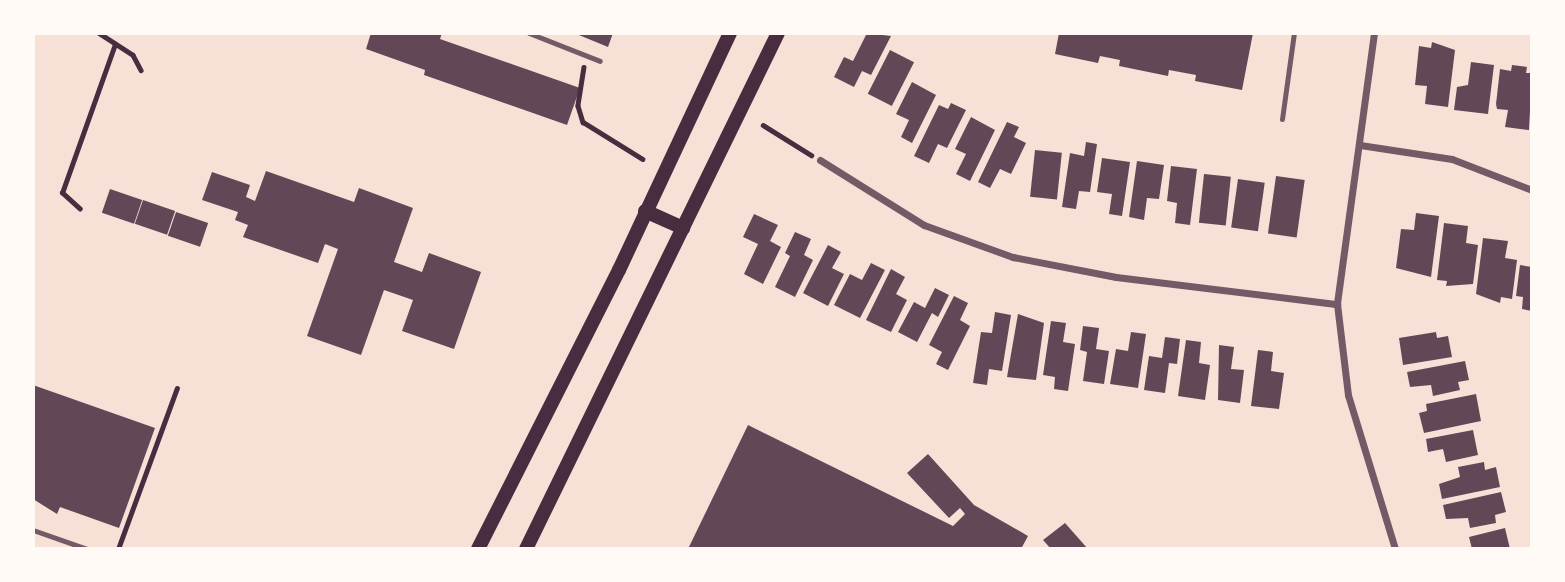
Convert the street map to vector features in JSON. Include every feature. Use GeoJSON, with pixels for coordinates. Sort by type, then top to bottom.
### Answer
{"type":"FeatureCollection","features":[{"type":"Feature","properties":{"kind":"main road"},"geometry":{"type":"LineString","coordinates":[[478,549],[730,33]]}},
{"type":"Feature","properties":{"kind":"main road"},"geometry":{"type":"LineString","coordinates":[[526,549],[778,33]]}},
{"type":"Feature","properties":{"kind":"main road"},"geometry":{"type":"LineString","coordinates":[[645,211],[683,228]]}},
{"type":"Feature","properties":{"kind":"street"},"geometry":{"type":"LineString","coordinates":[[1374,33],[1337,304],[1348,395],[1395,549]]}},
{"type":"Feature","properties":{"kind":"street"},"geometry":{"type":"LineString","coordinates":[[1360,145],[1452,159],[1532,190]]}},
{"type":"Feature","properties":{"kind":"street"},"geometry":{"type":"LineString","coordinates":[[820,160],[923,225],[1013,257],[1116,277],[1337,304]]}},
{"type":"Feature","properties":{"kind":"lane"},"geometry":{"type":"LineString","coordinates":[[530,33],[600,61]]}},
{"type":"Feature","properties":{"kind":"lane"},"geometry":{"type":"LineString","coordinates":[[1282,119],[1294,33]]}},
{"type":"Feature","properties":{"kind":"lane"},"geometry":{"type":"LineString","coordinates":[[33,530],[87,549]]}},
{"type":"Feature","properties":{"kind":"path"},"geometry":{"type":"LineString","coordinates":[[99,33],[132,55],[141,69]]}},
{"type":"Feature","properties":{"kind":"path"},"geometry":{"type":"LineString","coordinates":[[80,209],[62,193],[114,44]]}},
{"type":"Feature","properties":{"kind":"path"},"geometry":{"type":"LineString","coordinates":[[586,56],[578,106],[583,122],[643,159]]}},
{"type":"Feature","properties":{"kind":"path"},"geometry":{"type":"LineString","coordinates":[[763,125],[820,160]]}},
{"type":"Feature","properties":{"kind":"path"},"geometry":{"type":"LineString","coordinates":[[118,549],[177,388]]}},
{"type":"Feature","properties":{"kind":"building"},"geometry":{"type":"Polygon","coordinates":[[[371,33],[442,33],[440,39],[580,88],[567,125],[424,75],[425,70],[366,49],[371,33]]]}},
{"type":"Feature","properties":{"kind":"building"},"geometry":{"type":"Polygon","coordinates":[[[574,33],[613,33],[608,47],[574,33]]]}},
{"type":"Feature","properties":{"kind":"building"},"geometry":{"type":"Polygon","coordinates":[[[867,33],[891,36],[871,75],[862,71],[854,87],[834,77],[844,57],[853,61],[867,33]]]}},
{"type":"Feature","properties":{"kind":"building"},"geometry":{"type":"Polygon","coordinates":[[[1059,33],[1253,33],[1242,90],[1195,81],[1196,75],[1169,70],[1168,76],[1119,66],[1120,60],[1100,56],[1098,63],[1055,54],[1059,33]]]}},
{"type":"Feature","properties":{"kind":"building"},"geometry":{"type":"Polygon","coordinates":[[[1432,42],[1455,50],[1448,107],[1425,104],[1427,86],[1415,85],[1419,46],[1431,48],[1432,42]]]}},
{"type":"Feature","properties":{"kind":"building"},"geometry":{"type":"Polygon","coordinates":[[[890,50],[914,62],[892,106],[868,94],[890,50]]]}},
{"type":"Feature","properties":{"kind":"building"},"geometry":{"type":"Polygon","coordinates":[[[1471,62],[1494,65],[1488,114],[1454,110],[1457,87],[1468,85],[1471,62]]]}},
{"type":"Feature","properties":{"kind":"building"},"geometry":{"type":"Polygon","coordinates":[[[1512,65],[1527,67],[1526,73],[1532,73],[1529,130],[1505,127],[1508,110],[1497,109],[1500,69],[1511,71],[1512,65]]]}},
{"type":"Feature","properties":{"kind":"building"},"geometry":{"type":"Polygon","coordinates":[[[912,82],[936,95],[912,143],[901,137],[909,120],[896,114],[912,82]]]}},
{"type":"Feature","properties":{"kind":"building"},"geometry":{"type":"Polygon","coordinates":[[[951,103],[966,110],[947,148],[938,144],[929,163],[914,156],[939,105],[948,109],[951,103]]]}},
{"type":"Feature","properties":{"kind":"building"},"geometry":{"type":"Polygon","coordinates":[[[971,117],[995,130],[970,181],[956,174],[966,154],[955,149],[971,117]]]}},
{"type":"Feature","properties":{"kind":"building"},"geometry":{"type":"Polygon","coordinates":[[[1007,122],[1019,127],[1014,137],[1026,143],[1011,174],[1000,169],[990,188],[978,182],[1007,122]]]}},
{"type":"Feature","properties":{"kind":"building"},"geometry":{"type":"Polygon","coordinates":[[[1086,142],[1097,144],[1090,192],[1079,191],[1076,209],[1062,207],[1070,153],[1084,156],[1086,142]]]}},
{"type":"Feature","properties":{"kind":"building"},"geometry":{"type":"Polygon","coordinates":[[[1035,150],[1062,153],[1057,200],[1030,197],[1035,150]]]}},
{"type":"Feature","properties":{"kind":"building"},"geometry":{"type":"Polygon","coordinates":[[[1102,158],[1130,162],[1122,216],[1109,214],[1112,194],[1097,192],[1102,158]]]}},
{"type":"Feature","properties":{"kind":"building"},"geometry":{"type":"Polygon","coordinates":[[[1137,161],[1164,165],[1159,199],[1147,198],[1144,220],[1129,217],[1137,161]]]}},
{"type":"Feature","properties":{"kind":"building"},"geometry":{"type":"Polygon","coordinates":[[[1171,166],[1197,169],[1190,225],[1175,223],[1177,203],[1167,201],[1171,166]]]}},
{"type":"Feature","properties":{"kind":"building"},"geometry":{"type":"Polygon","coordinates":[[[266,171],[354,202],[359,188],[413,208],[394,262],[422,272],[429,253],[481,272],[454,349],[402,331],[413,300],[384,290],[361,355],[307,336],[338,249],[325,244],[318,263],[243,237],[248,225],[235,220],[238,212],[202,200],[212,172],[250,185],[246,197],[255,201],[266,171]]]}},
{"type":"Feature","properties":{"kind":"building"},"geometry":{"type":"Polygon","coordinates":[[[1204,174],[1231,177],[1226,226],[1199,223],[1204,174]]]}},
{"type":"Feature","properties":{"kind":"building"},"geometry":{"type":"Polygon","coordinates":[[[1276,176],[1305,180],[1297,237],[1268,233],[1276,176]]]}},
{"type":"Feature","properties":{"kind":"building"},"geometry":{"type":"Polygon","coordinates":[[[1238,179],[1265,183],[1258,231],[1231,228],[1238,179]]]}},
{"type":"Feature","properties":{"kind":"building"},"geometry":{"type":"Polygon","coordinates":[[[110,189],[142,200],[134,224],[102,213],[110,189]]]}},
{"type":"Feature","properties":{"kind":"building"},"geometry":{"type":"Polygon","coordinates":[[[143,200],[175,211],[167,235],[135,224],[143,200]]]}},
{"type":"Feature","properties":{"kind":"building"},"geometry":{"type":"Polygon","coordinates":[[[176,212],[208,223],[200,247],[168,236],[176,212]]]}},
{"type":"Feature","properties":{"kind":"building"},"geometry":{"type":"Polygon","coordinates":[[[1416,213],[1439,216],[1431,277],[1396,268],[1401,229],[1414,230],[1416,213]]]}},
{"type":"Feature","properties":{"kind":"building"},"geometry":{"type":"Polygon","coordinates":[[[754,214],[778,225],[770,241],[781,247],[763,284],[744,274],[758,244],[743,237],[754,214]]]}},
{"type":"Feature","properties":{"kind":"building"},"geometry":{"type":"Polygon","coordinates":[[[1444,223],[1468,226],[1466,243],[1478,245],[1473,284],[1446,286],[1447,281],[1437,280],[1444,223]]]}},
{"type":"Feature","properties":{"kind":"building"},"geometry":{"type":"Polygon","coordinates":[[[795,232],[811,239],[804,255],[813,260],[795,297],[775,287],[790,256],[785,253],[795,232]]]}},
{"type":"Feature","properties":{"kind":"building"},"geometry":{"type":"Polygon","coordinates":[[[1483,238],[1508,241],[1505,258],[1517,260],[1512,299],[1501,297],[1500,303],[1476,294],[1483,238]]]}},
{"type":"Feature","properties":{"kind":"building"},"geometry":{"type":"Polygon","coordinates":[[[828,245],[841,252],[832,268],[844,274],[828,306],[803,293],[828,245]]]}},
{"type":"Feature","properties":{"kind":"building"},"geometry":{"type":"Polygon","coordinates":[[[871,263],[885,270],[860,318],[834,305],[850,274],[862,280],[871,263]]]}},
{"type":"Feature","properties":{"kind":"building"},"geometry":{"type":"Polygon","coordinates":[[[1520,265],[1532,267],[1532,311],[1522,309],[1523,297],[1516,296],[1520,265]]]}},
{"type":"Feature","properties":{"kind":"building"},"geometry":{"type":"Polygon","coordinates":[[[891,269],[905,277],[896,294],[907,300],[891,332],[866,320],[891,269]]]}},
{"type":"Feature","properties":{"kind":"building"},"geometry":{"type":"Polygon","coordinates":[[[935,288],[949,295],[938,317],[932,313],[917,342],[898,332],[914,302],[925,308],[935,288]]]}},
{"type":"Feature","properties":{"kind":"building"},"geometry":{"type":"Polygon","coordinates":[[[954,296],[968,303],[960,320],[970,326],[948,370],[936,364],[942,352],[929,345],[954,296]]]}},
{"type":"Feature","properties":{"kind":"building"},"geometry":{"type":"Polygon","coordinates":[[[995,312],[1011,315],[1002,371],[989,369],[987,385],[973,383],[981,332],[992,333],[995,312]]]}},
{"type":"Feature","properties":{"kind":"building"},"geometry":{"type":"Polygon","coordinates":[[[1018,314],[1044,323],[1036,380],[1007,377],[1018,314]]]}},
{"type":"Feature","properties":{"kind":"building"},"geometry":{"type":"Polygon","coordinates":[[[1051,321],[1066,323],[1063,342],[1075,344],[1068,391],[1054,389],[1055,377],[1043,375],[1051,321]]]}},
{"type":"Feature","properties":{"kind":"building"},"geometry":{"type":"Polygon","coordinates":[[[1083,326],[1099,328],[1096,349],[1109,351],[1104,384],[1083,381],[1087,352],[1080,350],[1083,326]]]}},
{"type":"Feature","properties":{"kind":"building"},"geometry":{"type":"Polygon","coordinates":[[[1131,332],[1146,334],[1138,388],[1110,384],[1116,349],[1128,351],[1131,332]]]}},
{"type":"Feature","properties":{"kind":"building"},"geometry":{"type":"Polygon","coordinates":[[[1436,332],[1437,338],[1448,336],[1452,357],[1403,365],[1399,338],[1436,332]]]}},
{"type":"Feature","properties":{"kind":"building"},"geometry":{"type":"Polygon","coordinates":[[[1165,337],[1180,339],[1177,364],[1169,363],[1165,393],[1144,390],[1149,356],[1162,358],[1165,337]]]}},
{"type":"Feature","properties":{"kind":"building"},"geometry":{"type":"Polygon","coordinates":[[[1186,340],[1201,342],[1199,363],[1210,365],[1205,400],[1178,396],[1186,340]]]}},
{"type":"Feature","properties":{"kind":"building"},"geometry":{"type":"Polygon","coordinates":[[[1219,345],[1234,347],[1231,369],[1244,370],[1240,403],[1218,400],[1219,345]]]}},
{"type":"Feature","properties":{"kind":"building"},"geometry":{"type":"Polygon","coordinates":[[[1258,350],[1273,352],[1271,371],[1284,373],[1279,409],[1251,406],[1258,350]]]}},
{"type":"Feature","properties":{"kind":"building"},"geometry":{"type":"Polygon","coordinates":[[[1465,361],[1469,380],[1458,382],[1460,390],[1433,396],[1431,385],[1410,387],[1407,372],[1465,361]]]}},
{"type":"Feature","properties":{"kind":"building"},"geometry":{"type":"Polygon","coordinates":[[[33,385],[155,428],[119,528],[60,507],[57,514],[33,499],[33,385]]]}},
{"type":"Feature","properties":{"kind":"building"},"geometry":{"type":"Polygon","coordinates":[[[1476,394],[1481,421],[1424,433],[1419,413],[1427,411],[1426,404],[1476,394]]]}},
{"type":"Feature","properties":{"kind":"building"},"geometry":{"type":"Polygon","coordinates":[[[748,425],[953,526],[965,514],[960,508],[949,518],[907,473],[928,454],[974,505],[1028,536],[1021,549],[688,549],[748,425]]]}},
{"type":"Feature","properties":{"kind":"building"},"geometry":{"type":"Polygon","coordinates":[[[1473,430],[1478,455],[1446,462],[1443,449],[1428,452],[1426,439],[1473,430]]]}},
{"type":"Feature","properties":{"kind":"building"},"geometry":{"type":"Polygon","coordinates":[[[1484,462],[1485,470],[1496,467],[1500,487],[1442,499],[1439,484],[1460,477],[1458,467],[1484,462]]]}},
{"type":"Feature","properties":{"kind":"building"},"geometry":{"type":"Polygon","coordinates":[[[1501,492],[1506,512],[1495,515],[1496,523],[1470,528],[1468,518],[1446,519],[1443,505],[1501,492]]]}},
{"type":"Feature","properties":{"kind":"building"},"geometry":{"type":"Polygon","coordinates":[[[1065,523],[1088,549],[1051,549],[1043,540],[1065,523]]]}},
{"type":"Feature","properties":{"kind":"building"},"geometry":{"type":"Polygon","coordinates":[[[1505,528],[1510,549],[1472,549],[1469,537],[1505,528]]]}}]}
